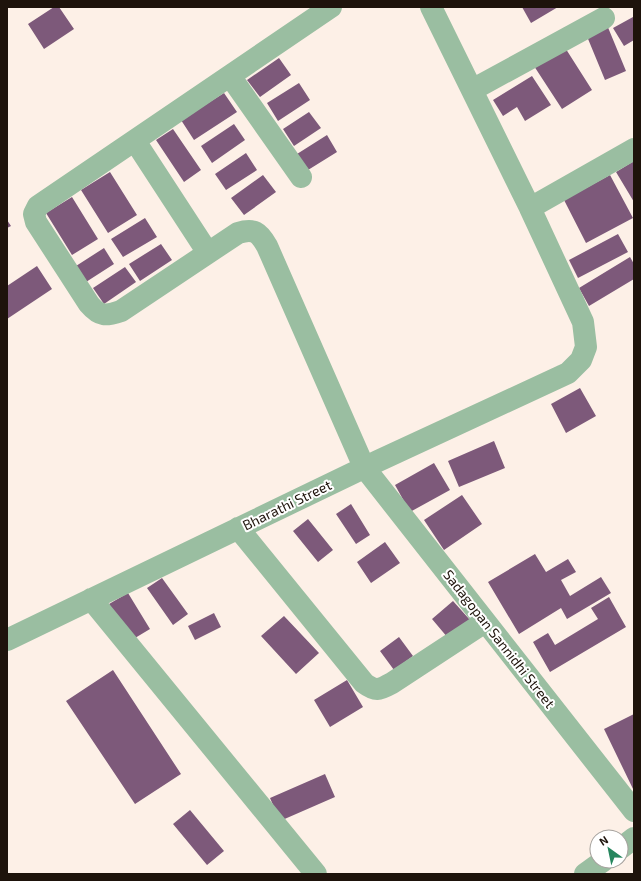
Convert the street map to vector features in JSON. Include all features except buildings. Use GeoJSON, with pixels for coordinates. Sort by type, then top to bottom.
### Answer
{"type":"FeatureCollection","features":[{"type":"Feature","properties":{"kind":"street"},"geometry":{"type":"LineString","coordinates":[[135,141],[208,253],[121,311],[109,315],[95,311],[40,228],[34,214],[38,206],[331,7]]}},
{"type":"Feature","properties":{"kind":"street"},"geometry":{"type":"LineString","coordinates":[[430,7],[530,208],[634,149]]}},
{"type":"Feature","properties":{"kind":"street"},"geometry":{"type":"LineString","coordinates":[[472,90],[604,18]]}},
{"type":"Feature","properties":{"kind":"street"},"geometry":{"type":"LineString","coordinates":[[230,76],[301,177]]}},
{"type":"Feature","properties":{"kind":"street","name":"Bharathi Street"},"geometry":{"type":"LineString","coordinates":[[7,640],[364,467],[568,373],[581,360],[586,347],[583,322],[530,208]]}},
{"type":"Feature","properties":{"kind":"street","name":"Sadagopan Sannidhi Street"},"geometry":{"type":"LineString","coordinates":[[208,253],[238,233],[248,230],[255,232],[262,237],[364,467],[634,811]]}},
{"type":"Feature","properties":{"kind":"street"},"geometry":{"type":"LineString","coordinates":[[238,528],[364,682],[372,688],[380,689],[392,683],[485,622]]}},
{"type":"Feature","properties":{"kind":"street"},"geometry":{"type":"LineString","coordinates":[[91,599],[316,874]]}}]}
